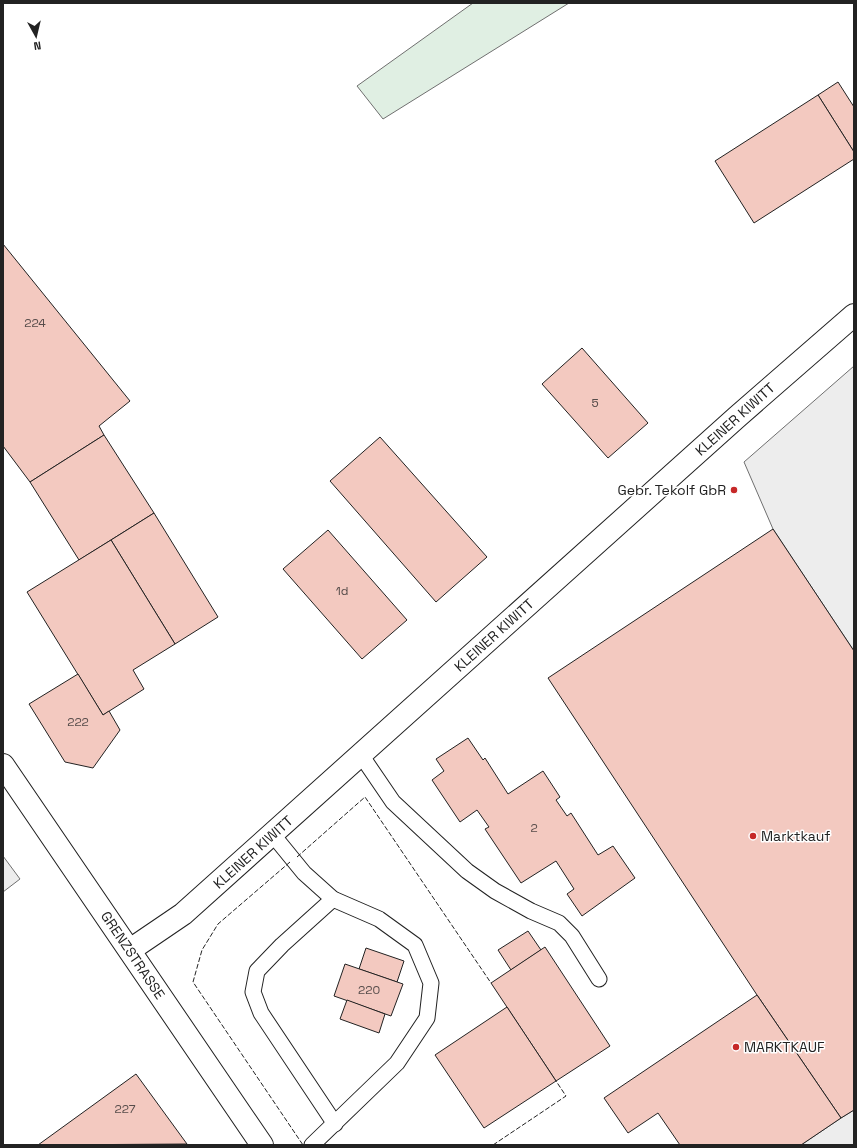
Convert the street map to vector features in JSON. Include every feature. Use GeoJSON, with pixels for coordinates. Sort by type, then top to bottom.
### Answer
{"type":"FeatureCollection","features":[{"type":"Feature","properties":{"kind":"street","name":"KLEINER KIWITT"},"geometry":{"type":"LineString","coordinates":[[130,950],[183,914],[737,417],[854,315]]}},
{"type":"Feature","properties":{"kind":"street","name":"GRENZSTRASSE"},"geometry":{"type":"LineString","coordinates":[[3,765],[262,1145]]}},
{"type":"Feature","properties":{"kind":"lane"},"geometry":{"type":"LineString","coordinates":[[361,755],[393,802],[467,871],[495,891],[531,911],[559,923],[572,936],[599,979]]}},
{"type":"Feature","properties":{"kind":"lane"},"geometry":{"type":"LineString","coordinates":[[273,834],[304,873],[333,899],[379,919],[414,945],[431,982],[427,1018],[397,1063],[312,1145]]}},
{"type":"Feature","properties":{"kind":"lane"},"geometry":{"type":"LineString","coordinates":[[333,899],[282,945],[257,971],[253,992],[261,1013],[335,1124]]}},
{"type":"Feature","properties":{"kind":"green space"},"geometry":{"type":"Polygon","coordinates":[[[473,3],[569,3],[383,119],[357,86],[473,3]]]}},
{"type":"Feature","properties":{"kind":"shaded area"},"geometry":{"type":"Polygon","coordinates":[[[854,366],[854,651],[773,529],[744,462],[854,366]]]}},
{"type":"Feature","properties":{"kind":"shaded area"},"geometry":{"type":"Polygon","coordinates":[[[3,856],[20,879],[3,892],[3,856]]]}},
{"type":"Feature","properties":{"kind":"shaded area"},"geometry":{"type":"Polygon","coordinates":[[[854,1110],[854,1145],[801,1145],[841,1118],[854,1110]]]}},
{"type":"Feature","properties":{"kind":"building"},"geometry":{"type":"Polygon","coordinates":[[[838,82],[854,107],[854,152],[818,95],[838,82]]]}},
{"type":"Feature","properties":{"kind":"building"},"geometry":{"type":"Polygon","coordinates":[[[818,95],[854,152],[854,159],[754,223],[715,161],[818,95]]]}},
{"type":"Feature","properties":{"kind":"building"},"geometry":{"type":"Polygon","coordinates":[[[3,244],[130,401],[99,426],[104,435],[30,482],[3,446],[3,244]]]}},
{"type":"Feature","properties":{"kind":"building"},"geometry":{"type":"Polygon","coordinates":[[[582,348],[648,423],[608,458],[542,384],[582,348]]]}},
{"type":"Feature","properties":{"kind":"building"},"geometry":{"type":"Polygon","coordinates":[[[104,435],[154,513],[79,560],[30,482],[104,435]]]}},
{"type":"Feature","properties":{"kind":"building"},"geometry":{"type":"Polygon","coordinates":[[[380,437],[487,557],[436,602],[330,481],[380,437]]]}},
{"type":"Feature","properties":{"kind":"building"},"geometry":{"type":"Polygon","coordinates":[[[154,513],[218,617],[175,644],[111,540],[154,513]]]}},
{"type":"Feature","properties":{"kind":"building","name":"Marktkauf"},"geometry":{"type":"Polygon","coordinates":[[[773,529],[854,651],[854,1110],[841,1118],[757,995],[548,678],[773,529]]]}},
{"type":"Feature","properties":{"kind":"building"},"geometry":{"type":"Polygon","coordinates":[[[328,530],[407,620],[362,659],[283,569],[328,530]]]}},
{"type":"Feature","properties":{"kind":"building"},"geometry":{"type":"Polygon","coordinates":[[[111,540],[175,644],[133,670],[144,689],[103,715],[27,592],[111,540]]]}},
{"type":"Feature","properties":{"kind":"building"},"geometry":{"type":"Polygon","coordinates":[[[78,674],[103,715],[109,711],[120,730],[93,768],[65,762],[29,704],[78,674]]]}},
{"type":"Feature","properties":{"kind":"building"},"geometry":{"type":"Polygon","coordinates":[[[468,738],[483,760],[485,758],[508,794],[543,771],[560,797],[556,800],[567,816],[571,813],[598,855],[613,846],[635,878],[582,916],[567,894],[574,889],[556,861],[521,883],[485,829],[489,827],[477,810],[460,822],[432,780],[444,771],[436,759],[468,738]]]}},
{"type":"Feature","properties":{"kind":"building"},"geometry":{"type":"Polygon","coordinates":[[[528,931],[541,950],[511,970],[498,950],[528,931]]]}},
{"type":"Feature","properties":{"kind":"building"},"geometry":{"type":"Polygon","coordinates":[[[545,947],[610,1046],[556,1081],[491,983],[545,947]]]}},
{"type":"Feature","properties":{"kind":"building"},"geometry":{"type":"Polygon","coordinates":[[[366,948],[404,961],[397,982],[359,969],[366,948]]]}},
{"type":"Feature","properties":{"kind":"building"},"geometry":{"type":"Polygon","coordinates":[[[345,964],[403,984],[391,1016],[334,996],[345,964]]]}},
{"type":"Feature","properties":{"kind":"building","name":"MARKTKAUF"},"geometry":{"type":"Polygon","coordinates":[[[757,995],[841,1118],[801,1145],[680,1145],[658,1113],[628,1133],[604,1098],[757,995]]]}},
{"type":"Feature","properties":{"kind":"building"},"geometry":{"type":"Polygon","coordinates":[[[347,1000],[385,1014],[379,1033],[340,1019],[347,1000]]]}},
{"type":"Feature","properties":{"kind":"building"},"geometry":{"type":"Polygon","coordinates":[[[507,1007],[556,1081],[484,1128],[435,1055],[507,1007]]]}},
{"type":"Feature","properties":{"kind":"building"},"geometry":{"type":"Polygon","coordinates":[[[136,1074],[187,1144],[38,1145],[136,1074]]]}},
{"type":"Feature","properties":{"kind":"fence"},"geometry":{"type":"LineString","coordinates":[[297,857],[365,797],[491,983]]}},
{"type":"Feature","properties":{"kind":"fence"},"geometry":{"type":"LineString","coordinates":[[290,862],[218,924],[202,950],[193,982],[303,1145]]}},
{"type":"Feature","properties":{"kind":"fence"},"geometry":{"type":"LineString","coordinates":[[493,1145],[566,1096],[556,1081]]}},
{"type":"Feature","properties":{"kind":"place","name":"Gebr. Tekolf GbR"},"geometry":{"type":"Point","coordinates":[734,490]}},
{"type":"Feature","properties":{"kind":"place","name":"Marktkauf"},"geometry":{"type":"Point","coordinates":[753,836]}},
{"type":"Feature","properties":{"kind":"place","name":"MARKTKAUF"},"geometry":{"type":"Point","coordinates":[736,1047]}}]}
